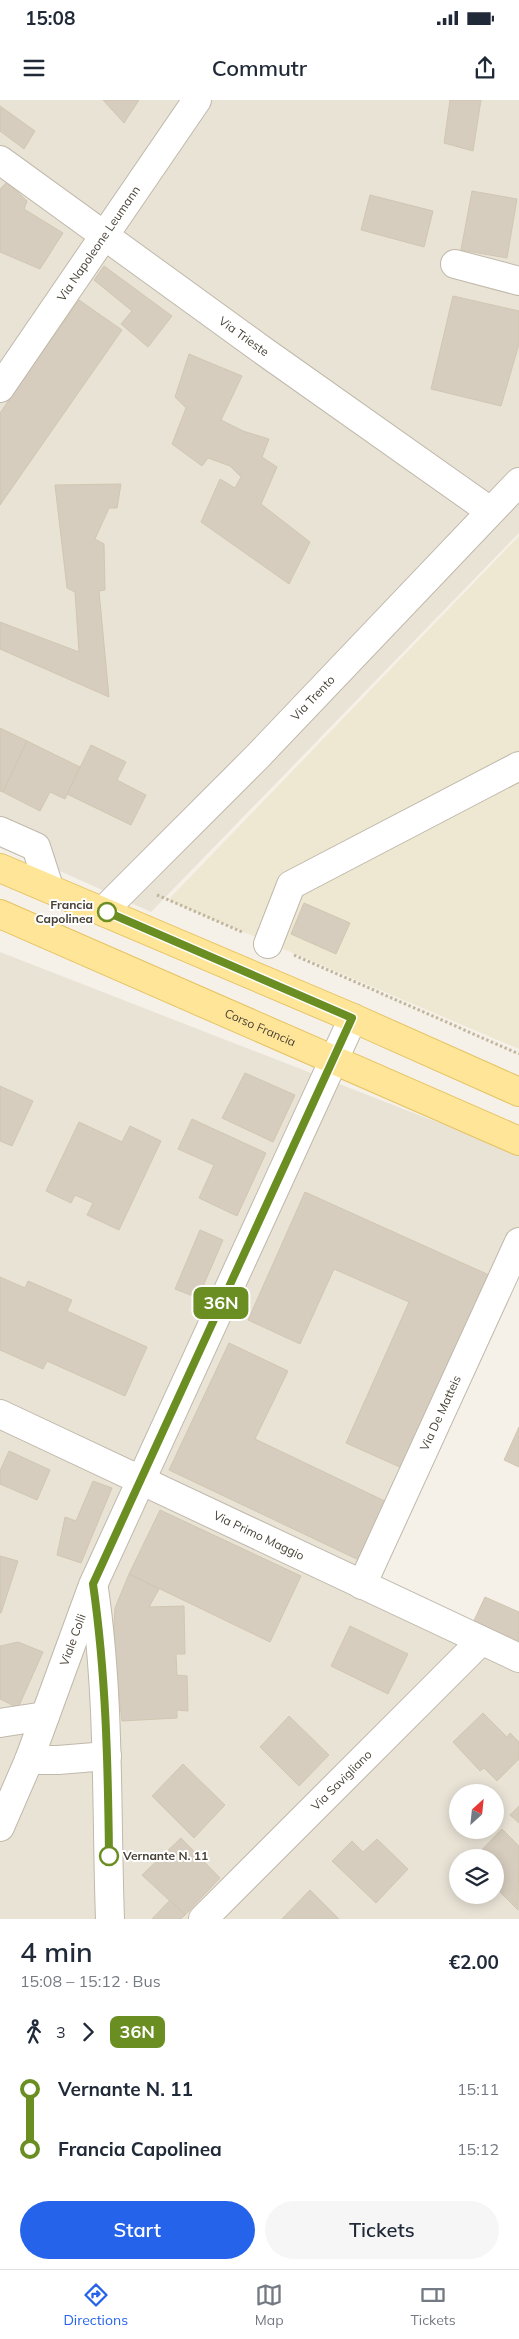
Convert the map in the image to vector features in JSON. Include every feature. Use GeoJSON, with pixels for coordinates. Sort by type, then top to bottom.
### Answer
{"type":"FeatureCollection","features":[{"type":"Feature","properties":{"kind":"main road"},"geometry":{"type":"LineString","coordinates":[[0,868],[103,910],[519,1092]]}},
{"type":"Feature","properties":{"kind":"main road","name":"Corso Francia"},"geometry":{"type":"LineString","coordinates":[[0,914],[519,1141]]}},
{"type":"Feature","properties":{"kind":"street","name":"Via Napoleone Leumann"},"geometry":{"type":"LineString","coordinates":[[0,388],[196,100]]}},
{"type":"Feature","properties":{"kind":"street","name":"Via Trieste"},"geometry":{"type":"LineString","coordinates":[[0,160],[103,236],[490,511]]}},
{"type":"Feature","properties":{"kind":"street"},"geometry":{"type":"LineString","coordinates":[[455,264],[519,281]]}},
{"type":"Feature","properties":{"kind":"street","name":"Via Trento"},"geometry":{"type":"LineString","coordinates":[[103,910],[257,757],[519,482]]}},
{"type":"Feature","properties":{"kind":"street"},"geometry":{"type":"LineString","coordinates":[[268,944],[291,885],[519,766]]}},
{"type":"Feature","properties":{"kind":"street"},"geometry":{"type":"LineString","coordinates":[[0,831],[36,847],[48,887]]}},
{"type":"Feature","properties":{"kind":"street","name":"Viale Colli"},"geometry":{"type":"LineString","coordinates":[[0,1827],[45,1716],[93,1584],[352,1018]]}},
{"type":"Feature","properties":{"kind":"street","name":"Via De Matteis"},"geometry":{"type":"LineString","coordinates":[[362,1585],[519,1242]]}},
{"type":"Feature","properties":{"kind":"street","name":"Via Primo Maggio"},"geometry":{"type":"LineString","coordinates":[[0,1414],[519,1658]]}},
{"type":"Feature","properties":{"kind":"street"},"geometry":{"type":"LineString","coordinates":[[93,1584],[100,1630],[107,1756],[110,1919]]}},
{"type":"Feature","properties":{"kind":"street","name":"Via Savigliano"},"geometry":{"type":"LineString","coordinates":[[203,1919],[480,1641]]}},
{"type":"Feature","properties":{"kind":"street"},"geometry":{"type":"LineString","coordinates":[[0,1723],[45,1716]]}},
{"type":"Feature","properties":{"kind":"street"},"geometry":{"type":"LineString","coordinates":[[28,1760],[58,1760],[107,1756]]}},
{"type":"Feature","properties":{"kind":"path"},"geometry":{"type":"LineString","coordinates":[[131,884],[519,1054]]}},
{"type":"Feature","properties":{"kind":"shaded area"},"geometry":{"type":"Polygon","coordinates":[[[0,100],[519,100],[519,533],[151,912],[0,844],[0,100]]]}},
{"type":"Feature","properties":{"kind":"shaded area"},"geometry":{"type":"Polygon","coordinates":[[[519,536],[519,1049],[168,900],[519,536]]]}},
{"type":"Feature","properties":{"kind":"shaded area"},"geometry":{"type":"Polygon","coordinates":[[[0,952],[519,1154],[519,1242],[364,1580],[519,1654],[519,1919],[0,1919],[0,952]]]}},
{"type":"Feature","properties":{"kind":"building"},"geometry":{"type":"Polygon","coordinates":[[[103,100],[139,100],[124,123],[103,100]]]}},
{"type":"Feature","properties":{"kind":"building"},"geometry":{"type":"Polygon","coordinates":[[[450,100],[481,100],[473,151],[444,143],[450,100]]]}},
{"type":"Feature","properties":{"kind":"building"},"geometry":{"type":"Polygon","coordinates":[[[0,106],[35,131],[24,149],[0,131],[0,106]]]}},
{"type":"Feature","properties":{"kind":"building"},"geometry":{"type":"Polygon","coordinates":[[[7,182],[27,201],[24,209],[63,233],[40,269],[0,252],[0,189],[7,182]]]}},
{"type":"Feature","properties":{"kind":"building"},"geometry":{"type":"Polygon","coordinates":[[[472,191],[517,199],[507,258],[461,250],[472,191]]]}},
{"type":"Feature","properties":{"kind":"building"},"geometry":{"type":"Polygon","coordinates":[[[370,195],[433,211],[424,247],[361,230],[370,195]]]}},
{"type":"Feature","properties":{"kind":"building"},"geometry":{"type":"Polygon","coordinates":[[[104,266],[172,316],[148,347],[121,324],[132,311],[94,280],[104,266]]]}},
{"type":"Feature","properties":{"kind":"building"},"geometry":{"type":"Polygon","coordinates":[[[453,296],[519,311],[519,344],[501,406],[431,389],[453,296]]]}},
{"type":"Feature","properties":{"kind":"building"},"geometry":{"type":"Polygon","coordinates":[[[79,300],[122,330],[0,505],[0,413],[79,300]]]}},
{"type":"Feature","properties":{"kind":"building"},"geometry":{"type":"Polygon","coordinates":[[[189,354],[242,376],[221,420],[243,431],[269,439],[262,457],[277,467],[261,504],[310,542],[289,584],[201,522],[220,479],[235,488],[241,477],[230,466],[208,458],[202,466],[172,444],[186,408],[175,397],[189,354]]]}},
{"type":"Feature","properties":{"kind":"building"},"geometry":{"type":"Polygon","coordinates":[[[121,484],[117,508],[109,508],[95,539],[104,544],[105,590],[99,591],[109,697],[0,649],[0,622],[79,652],[75,592],[67,588],[55,485],[121,484]]]}},
{"type":"Feature","properties":{"kind":"building"},"geometry":{"type":"Polygon","coordinates":[[[0,728],[27,741],[3,792],[0,791],[0,728]]]}},
{"type":"Feature","properties":{"kind":"building"},"geometry":{"type":"Polygon","coordinates":[[[27,741],[80,767],[65,799],[50,792],[40,811],[3,792],[27,741]]]}},
{"type":"Feature","properties":{"kind":"building"},"geometry":{"type":"Polygon","coordinates":[[[91,745],[126,762],[117,780],[146,795],[131,825],[67,794],[91,745]]]}},
{"type":"Feature","properties":{"kind":"building"},"geometry":{"type":"Polygon","coordinates":[[[304,903],[350,923],[336,954],[291,934],[304,903]]]}},
{"type":"Feature","properties":{"kind":"building"},"geometry":{"type":"Polygon","coordinates":[[[245,1073],[295,1095],[273,1142],[222,1118],[245,1073]]]}},
{"type":"Feature","properties":{"kind":"building"},"geometry":{"type":"Polygon","coordinates":[[[0,1086],[33,1101],[12,1146],[0,1141],[0,1086]]]}},
{"type":"Feature","properties":{"kind":"building"},"geometry":{"type":"Polygon","coordinates":[[[192,1119],[266,1153],[237,1216],[199,1198],[214,1165],[178,1149],[192,1119]]]}},
{"type":"Feature","properties":{"kind":"building"},"geometry":{"type":"Polygon","coordinates":[[[79,1122],[122,1142],[130,1126],[161,1141],[119,1230],[87,1215],[93,1203],[75,1195],[71,1203],[46,1191],[79,1122]]]}},
{"type":"Feature","properties":{"kind":"building"},"geometry":{"type":"Polygon","coordinates":[[[305,1192],[489,1275],[402,1468],[346,1443],[409,1302],[334,1269],[300,1344],[248,1320],[305,1192]]]}},
{"type":"Feature","properties":{"kind":"building"},"geometry":{"type":"Polygon","coordinates":[[[200,1230],[223,1240],[198,1298],[175,1289],[200,1230]]]}},
{"type":"Feature","properties":{"kind":"building"},"geometry":{"type":"Polygon","coordinates":[[[0,1277],[25,1288],[28,1281],[72,1300],[67,1311],[147,1347],[125,1396],[47,1361],[43,1369],[0,1350],[0,1277]]]}},
{"type":"Feature","properties":{"kind":"building"},"geometry":{"type":"Polygon","coordinates":[[[229,1343],[288,1371],[255,1439],[391,1504],[363,1562],[169,1470],[229,1343]]]}},
{"type":"Feature","properties":{"kind":"building"},"geometry":{"type":"Polygon","coordinates":[[[519,1427],[519,1467],[504,1460],[519,1427]]]}},
{"type":"Feature","properties":{"kind":"building"},"geometry":{"type":"Polygon","coordinates":[[[9,1451],[50,1470],[37,1500],[0,1484],[0,1471],[9,1451]]]}},
{"type":"Feature","properties":{"kind":"building"},"geometry":{"type":"Polygon","coordinates":[[[93,1481],[112,1488],[81,1563],[57,1555],[65,1517],[76,1521],[93,1481]]]}},
{"type":"Feature","properties":{"kind":"building"},"geometry":{"type":"Polygon","coordinates":[[[160,1510],[301,1576],[270,1642],[129,1574],[160,1510]]]}},
{"type":"Feature","properties":{"kind":"building"},"geometry":{"type":"Polygon","coordinates":[[[0,1556],[18,1561],[1,1613],[0,1613],[0,1556]]]}},
{"type":"Feature","properties":{"kind":"building"},"geometry":{"type":"Polygon","coordinates":[[[129,1574],[159,1589],[149,1607],[184,1606],[185,1654],[176,1654],[177,1675],[187,1676],[188,1711],[177,1710],[177,1718],[122,1721],[113,1646],[115,1608],[129,1574]]]}},
{"type":"Feature","properties":{"kind":"building"},"geometry":{"type":"Polygon","coordinates":[[[485,1597],[519,1612],[519,1651],[470,1629],[485,1597]]]}},
{"type":"Feature","properties":{"kind":"building"},"geometry":{"type":"Polygon","coordinates":[[[350,1626],[408,1654],[388,1694],[331,1666],[350,1626]]]}},
{"type":"Feature","properties":{"kind":"building"},"geometry":{"type":"Polygon","coordinates":[[[18,1642],[43,1652],[18,1708],[0,1699],[0,1646],[18,1642]]]}},
{"type":"Feature","properties":{"kind":"building"},"geometry":{"type":"Polygon","coordinates":[[[483,1713],[507,1737],[510,1733],[519,1742],[519,1759],[497,1781],[484,1768],[480,1771],[453,1742],[483,1713]]]}},
{"type":"Feature","properties":{"kind":"building"},"geometry":{"type":"Polygon","coordinates":[[[289,1716],[329,1755],[299,1786],[260,1747],[289,1716]]]}},
{"type":"Feature","properties":{"kind":"building"},"geometry":{"type":"Polygon","coordinates":[[[183,1764],[225,1805],[194,1838],[152,1796],[183,1764]]]}},
{"type":"Feature","properties":{"kind":"building"},"geometry":{"type":"Polygon","coordinates":[[[519,1806],[519,1823],[510,1815],[519,1806]]]}},
{"type":"Feature","properties":{"kind":"building"},"geometry":{"type":"Polygon","coordinates":[[[504,1831],[519,1846],[518,1910],[504,1896],[504,1849],[483,1849],[492,1839],[504,1839],[504,1831]]]}},
{"type":"Feature","properties":{"kind":"building"},"geometry":{"type":"Polygon","coordinates":[[[181,1838],[220,1878],[185,1915],[142,1875],[181,1838]]]}},
{"type":"Feature","properties":{"kind":"building"},"geometry":{"type":"Polygon","coordinates":[[[377,1839],[408,1869],[376,1903],[332,1861],[352,1841],[363,1852],[377,1839]]]}},
{"type":"Feature","properties":{"kind":"building"},"geometry":{"type":"Polygon","coordinates":[[[310,1890],[339,1919],[282,1919],[310,1890]]]}},
{"type":"Feature","properties":{"kind":"building"},"geometry":{"type":"Polygon","coordinates":[[[170,1900],[185,1915],[181,1919],[152,1919],[170,1900]]]}},
{"type":"Feature","properties":{"kind":"bus line","name":"36N"},"geometry":{"type":"LineString","coordinates":[[107,912],[352,1018],[93,1584],[100,1630],[108,1766],[109,1856]]}},
{"type":"Feature","properties":{"kind":"place","name":"Francia Capolinea"},"geometry":{"type":"Point","coordinates":[107,912]}},
{"type":"Feature","properties":{"kind":"place","name":"Vernante N. 11"},"geometry":{"type":"Point","coordinates":[109,1856]}}]}
